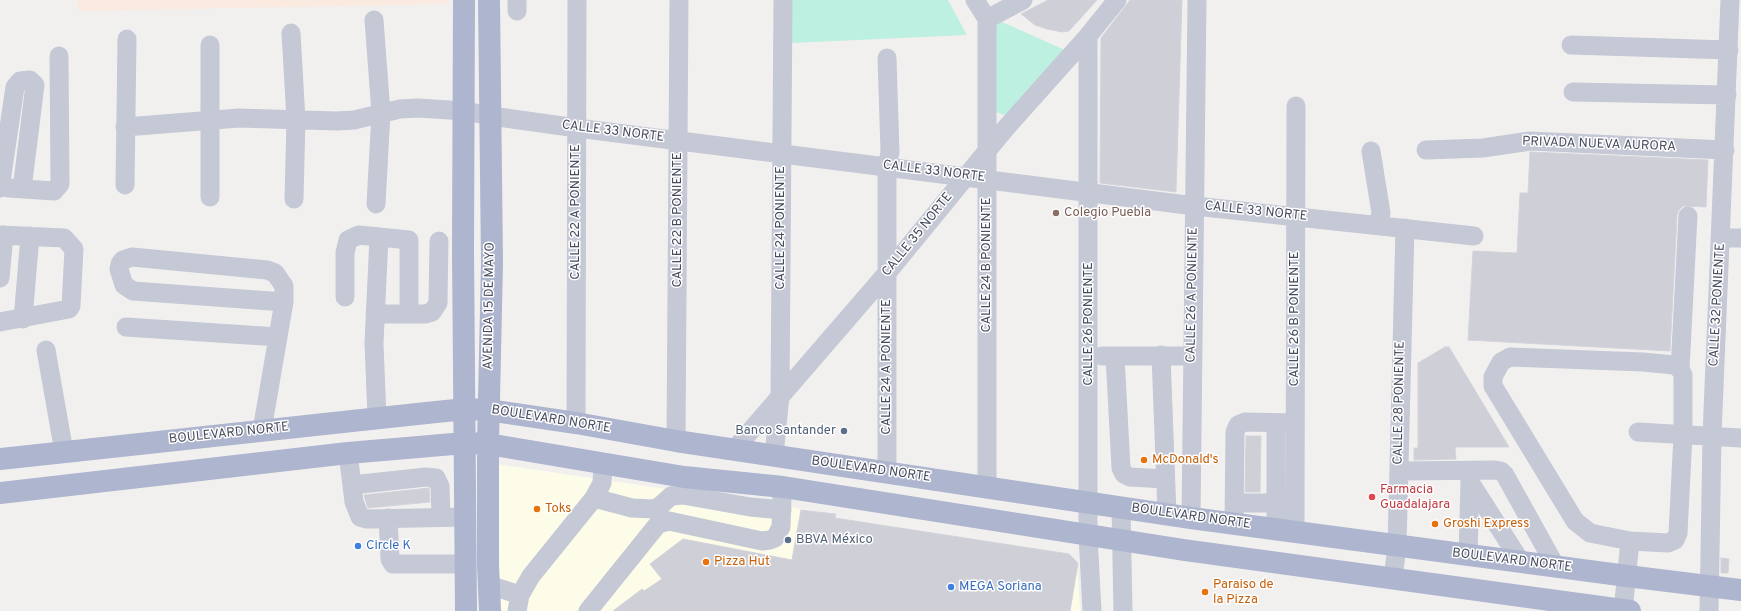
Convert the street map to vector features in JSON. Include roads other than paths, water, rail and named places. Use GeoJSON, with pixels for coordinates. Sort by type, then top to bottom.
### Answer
{"type":"FeatureCollection","features":[{"type":"Feature","properties":{"kind":"main road","name":"AVENIDA 15 DE MAYO"},"geometry":{"type":"LineString","coordinates":[[464,0],[465,111],[463,242],[466,611]]}},
{"type":"Feature","properties":{"kind":"main road","name":"AVENIDA 15 DE MAYO"},"geometry":{"type":"LineString","coordinates":[[489,0],[492,263],[488,410],[490,611]]}},
{"type":"Feature","properties":{"kind":"main road","name":"BOULEVARD NORTE"},"geometry":{"type":"LineString","coordinates":[[0,459],[464,409],[488,410],[576,423],[676,441],[987,487],[1089,504],[1121,507],[1191,518],[1234,513],[1285,531],[1468,556],[1741,590]]}},
{"type":"Feature","properties":{"kind":"main road"},"geometry":{"type":"LineString","coordinates":[[0,493],[348,453],[465,443],[488,444],[684,477],[783,487],[1088,535],[1625,611]]}},
{"type":"Feature","properties":{"kind":"street","name":"CALLE 22 A PONIENTE"},"geometry":{"type":"LineString","coordinates":[[576,423],[577,0]]}},
{"type":"Feature","properties":{"kind":"street","name":"CALLE 22 B PONIENTE"},"geometry":{"type":"LineString","coordinates":[[676,441],[679,0]]}},
{"type":"Feature","properties":{"kind":"street","name":"CALLE 24 PONIENTE"},"geometry":{"type":"LineString","coordinates":[[774,455],[780,396],[782,0]]}},
{"type":"Feature","properties":{"kind":"street"},"geometry":{"type":"LineString","coordinates":[[975,0],[987,19],[1023,0]]}},
{"type":"Feature","properties":{"kind":"street","name":"CALLE 35 NORTE"},"geometry":{"type":"LineString","coordinates":[[734,450],[887,273],[1028,102],[1088,36],[1117,0]]}},
{"type":"Feature","properties":{"kind":"street","name":"CALLE 26 A PONIENTE"},"geometry":{"type":"LineString","coordinates":[[1191,518],[1197,0]]}},
{"type":"Feature","properties":{"kind":"street","name":"CALLE 32 PONIENTE"},"geometry":{"type":"LineString","coordinates":[[1709,611],[1708,586],[1712,436],[1727,95],[1733,43],[1730,0]]}},
{"type":"Feature","properties":{"kind":"street","name":"CALLE 24 B PONIENTE"},"geometry":{"type":"LineString","coordinates":[[987,19],[987,487]]}},
{"type":"Feature","properties":{"kind":"street"},"geometry":{"type":"LineString","coordinates":[[374,20],[381,113],[376,204]]}},
{"type":"Feature","properties":{"kind":"street"},"geometry":{"type":"LineString","coordinates":[[291,33],[296,120],[294,199]]}},
{"type":"Feature","properties":{"kind":"street","name":"CALLE 26 PONIENTE"},"geometry":{"type":"LineString","coordinates":[[1088,36],[1088,535],[1092,611]]}},
{"type":"Feature","properties":{"kind":"street"},"geometry":{"type":"LineString","coordinates":[[125,185],[124,127],[127,39]]}},
{"type":"Feature","properties":{"kind":"street"},"geometry":{"type":"LineString","coordinates":[[1571,45],[1733,43]]}},
{"type":"Feature","properties":{"kind":"street"},"geometry":{"type":"LineString","coordinates":[[210,45],[210,197]]}},
{"type":"Feature","properties":{"kind":"street"},"geometry":{"type":"LineString","coordinates":[[22,189],[35,85],[30,80],[20,81],[15,87],[0,188],[54,191],[60,184],[59,56]]}},
{"type":"Feature","properties":{"kind":"street","name":"CALLE 24 A PONIENTE"},"geometry":{"type":"LineString","coordinates":[[887,58],[890,152],[887,166],[887,472]]}},
{"type":"Feature","properties":{"kind":"street"},"geometry":{"type":"LineString","coordinates":[[1573,92],[1727,95]]}},
{"type":"Feature","properties":{"kind":"street","name":"CALLE 26 B PONIENTE"},"geometry":{"type":"LineString","coordinates":[[1285,531],[1295,504],[1296,106]]}},
{"type":"Feature","properties":{"kind":"street","name":"CALLE 33 NORTE"},"geometry":{"type":"LineString","coordinates":[[124,127],[239,118],[337,121],[354,120],[381,113],[418,108],[465,111],[577,128],[1195,206],[1474,236]]}},
{"type":"Feature","properties":{"kind":"street","name":"PRIVADA NUEVA AURORA"},"geometry":{"type":"LineString","coordinates":[[1426,150],[1483,148],[1530,141],[1725,150]]}},
{"type":"Feature","properties":{"kind":"street"},"geometry":{"type":"LineString","coordinates":[[1371,151],[1380,213],[1378,225]]}},
{"type":"Feature","properties":{"kind":"street"},"geometry":{"type":"LineString","coordinates":[[1680,369],[1674,365],[1643,362],[1510,357],[1505,358],[1501,362],[1493,377],[1493,386],[1575,521],[1590,533],[1630,541],[1668,543],[1675,540],[1678,533],[1683,435],[1683,375],[1680,369],[1688,216]]}},
{"type":"Feature","properties":{"kind":"street","name":"CALLE 28 PONIENTE"},"geometry":{"type":"LineString","coordinates":[[1393,579],[1397,546],[1405,228]]}},
{"type":"Feature","properties":{"kind":"street"},"geometry":{"type":"LineString","coordinates":[[0,278],[2,235],[64,238],[74,249],[71,306],[69,309],[23,319],[0,322]]}},
{"type":"Feature","properties":{"kind":"street"},"geometry":{"type":"LineString","coordinates":[[346,297],[345,253],[348,240],[359,235],[408,240],[463,242]]}},
{"type":"Feature","properties":{"kind":"street"},"geometry":{"type":"LineString","coordinates":[[23,319],[30,236]]}},
{"type":"Feature","properties":{"kind":"street"},"geometry":{"type":"LineString","coordinates":[[377,418],[374,343],[379,237]]}},
{"type":"Feature","properties":{"kind":"street"},"geometry":{"type":"LineString","coordinates":[[1721,238],[1741,238]]}},
{"type":"Feature","properties":{"kind":"street"},"geometry":{"type":"LineString","coordinates":[[408,240],[409,314]]}},
{"type":"Feature","properties":{"kind":"street"},"geometry":{"type":"LineString","coordinates":[[375,314],[425,314],[432,312],[438,303],[439,241]]}},
{"type":"Feature","properties":{"kind":"street"},"geometry":{"type":"LineString","coordinates":[[262,430],[284,302],[284,286],[275,273],[267,270],[132,257],[127,258],[120,264],[119,268],[124,286],[133,291],[284,302]]}},
{"type":"Feature","properties":{"kind":"street"},"geometry":{"type":"LineString","coordinates":[[126,327],[278,337]]}},
{"type":"Feature","properties":{"kind":"street"},"geometry":{"type":"LineString","coordinates":[[46,350],[64,452]]}},
{"type":"Feature","properties":{"kind":"street"},"geometry":{"type":"LineString","coordinates":[[1161,355],[1167,514]]}},
{"type":"Feature","properties":{"kind":"street"},"geometry":{"type":"LineString","coordinates":[[1089,356],[1193,356]]}},
{"type":"Feature","properties":{"kind":"street"},"geometry":{"type":"LineString","coordinates":[[1115,356],[1119,453],[1124,474],[1130,477],[1165,479]]}},
{"type":"Feature","properties":{"kind":"street"},"geometry":{"type":"LineString","coordinates":[[1295,423],[1245,422],[1238,425],[1235,432],[1234,513],[1276,503],[1295,504]]}},
{"type":"Feature","properties":{"kind":"street"},"geometry":{"type":"LineString","coordinates":[[1276,423],[1276,503],[1285,531]]}},
{"type":"Feature","properties":{"kind":"street"},"geometry":{"type":"LineString","coordinates":[[1638,432],[1741,438]]}},
{"type":"Feature","properties":{"kind":"street"},"geometry":{"type":"LineString","coordinates":[[348,453],[354,502],[360,517],[367,519],[465,517]]}},
{"type":"Feature","properties":{"kind":"street"},"geometry":{"type":"LineString","coordinates":[[1089,453],[1119,453]]}},
{"type":"Feature","properties":{"kind":"street"},"geometry":{"type":"LineString","coordinates":[[489,585],[518,603],[539,564],[594,498],[602,483],[603,463]]}},
{"type":"Feature","properties":{"kind":"street"},"geometry":{"type":"LineString","coordinates":[[1399,471],[1470,477],[1496,470],[1501,471],[1505,475],[1556,567]]}},
{"type":"Feature","properties":{"kind":"street"},"geometry":{"type":"LineString","coordinates":[[352,485],[426,477],[436,478],[440,486],[441,517]]}},
{"type":"Feature","properties":{"kind":"street"},"geometry":{"type":"LineString","coordinates":[[1468,556],[1470,477]]}},
{"type":"Feature","properties":{"kind":"street"},"geometry":{"type":"LineString","coordinates":[[1470,477],[1521,562]]}},
{"type":"Feature","properties":{"kind":"street"},"geometry":{"type":"LineString","coordinates":[[594,498],[632,508],[656,517],[762,541],[775,538],[779,534],[783,487]]}},
{"type":"Feature","properties":{"kind":"street"},"geometry":{"type":"LineString","coordinates":[[588,611],[656,517],[660,506],[671,496],[683,495],[750,507],[782,510]]}},
{"type":"Feature","properties":{"kind":"street"},"geometry":{"type":"LineString","coordinates":[[1121,507],[1123,611]]}},
{"type":"Feature","properties":{"kind":"street"},"geometry":{"type":"LineString","coordinates":[[388,518],[390,559],[393,564],[465,564]]}},
{"type":"Feature","properties":{"kind":"street"},"geometry":{"type":"LineString","coordinates":[[1625,611],[1630,541]]}},
{"type":"Feature","properties":{"kind":"place","name":"Colegio Puebla"},"geometry":{"type":"Point","coordinates":[1056,213]}},
{"type":"Feature","properties":{"kind":"place","name":"Banco Santander"},"geometry":{"type":"Point","coordinates":[844,431]}},
{"type":"Feature","properties":{"kind":"place","name":"McDonald's"},"geometry":{"type":"Point","coordinates":[1144,460]}},
{"type":"Feature","properties":{"kind":"place","name":"Farmacia Guadalajara"},"geometry":{"type":"Point","coordinates":[1372,497]}},
{"type":"Feature","properties":{"kind":"place","name":"Toks"},"geometry":{"type":"Point","coordinates":[537,509]}},
{"type":"Feature","properties":{"kind":"place","name":"Groshi Express"},"geometry":{"type":"Point","coordinates":[1435,524]}},
{"type":"Feature","properties":{"kind":"place","name":"BBVA México"},"geometry":{"type":"Point","coordinates":[788,540]}},
{"type":"Feature","properties":{"kind":"place","name":"Circle K"},"geometry":{"type":"Point","coordinates":[358,546]}},
{"type":"Feature","properties":{"kind":"place","name":"Pizza Hut"},"geometry":{"type":"Point","coordinates":[706,562]}},
{"type":"Feature","properties":{"kind":"place","name":"MEGA Soriana"},"geometry":{"type":"Point","coordinates":[951,587]}},
{"type":"Feature","properties":{"kind":"place","name":"Paraiso de la Pizza"},"geometry":{"type":"Point","coordinates":[1205,592]}}]}
